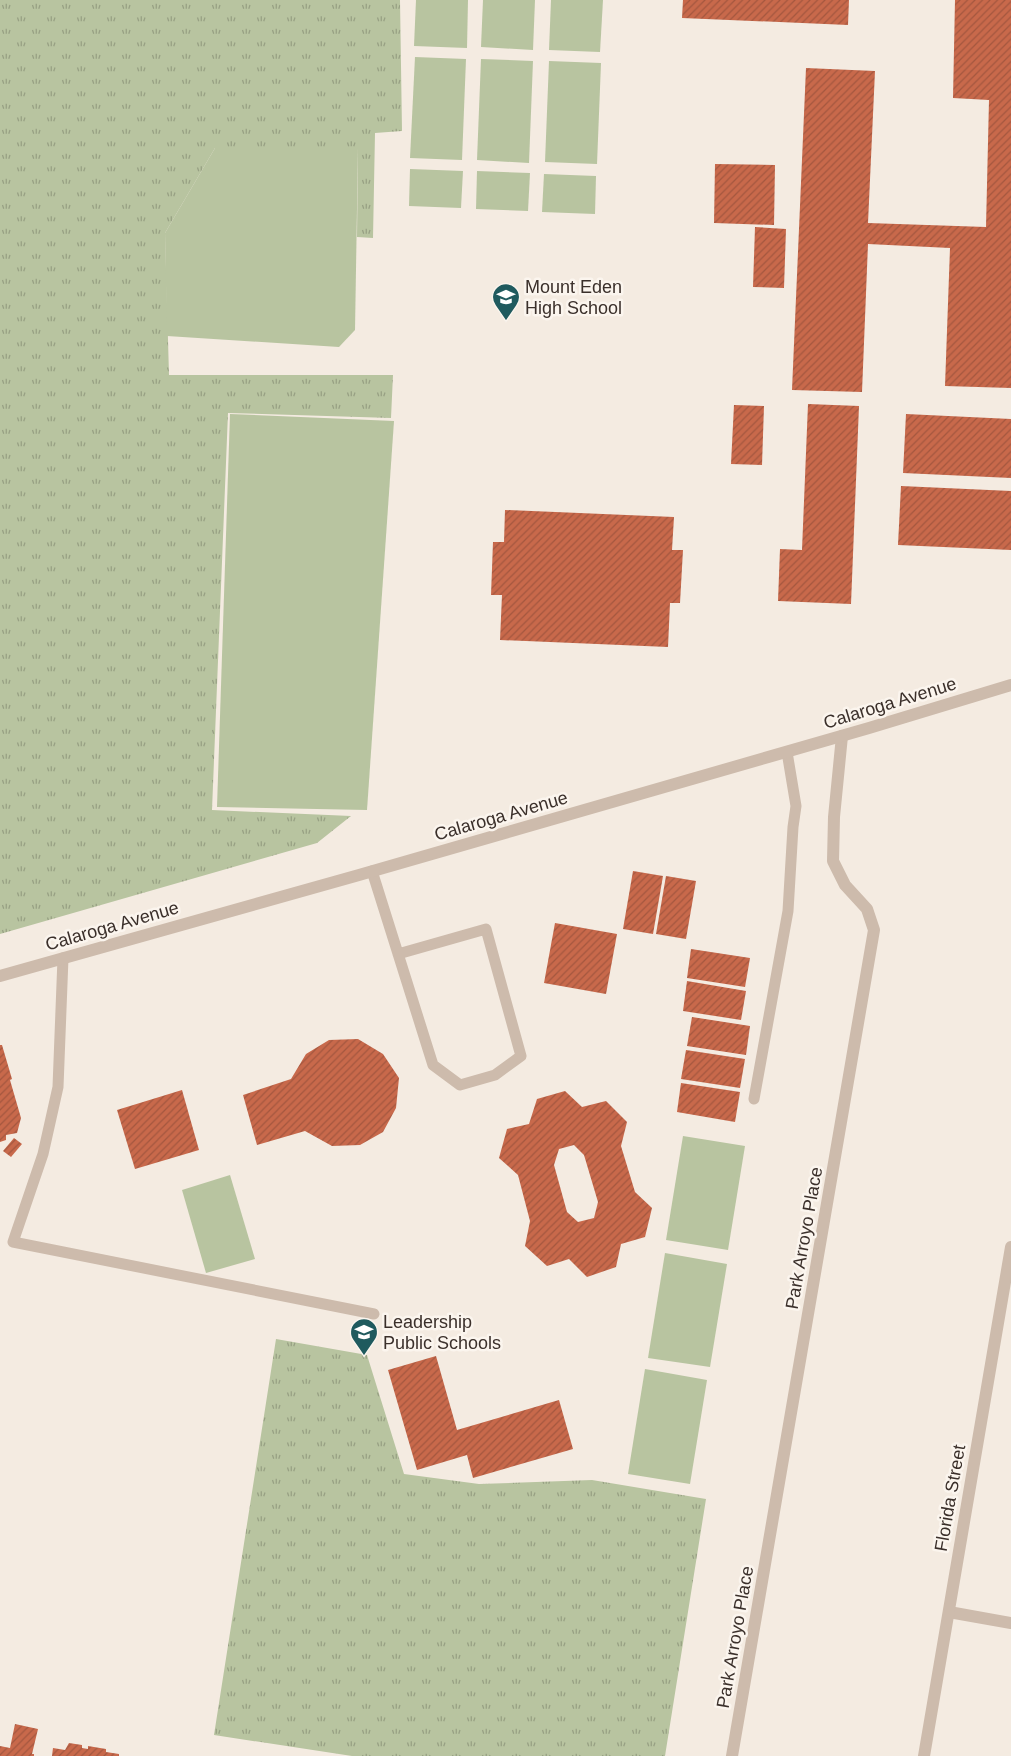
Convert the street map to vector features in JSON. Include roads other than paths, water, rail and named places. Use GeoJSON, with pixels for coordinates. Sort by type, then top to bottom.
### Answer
{"type":"FeatureCollection","features":[{"type":"Feature","properties":{"kind":"street","name":"Calaroga Avenue"},"geometry":{"type":"LineString","coordinates":[[0,976],[1010,687]]}},
{"type":"Feature","properties":{"kind":"street","name":"Park Arroyo Place"},"geometry":{"type":"LineString","coordinates":[[732,1756],[874,930],[867,909],[845,885],[833,861],[834,816],[842,736]]}},
{"type":"Feature","properties":{"kind":"street","name":"Florida Street"},"geometry":{"type":"LineString","coordinates":[[924,1756],[948,1612],[1006,1301],[1011,1247]]}},
{"type":"Feature","properties":{"kind":"street"},"geometry":{"type":"LineString","coordinates":[[948,1612],[1011,1623]]}},
{"type":"Feature","properties":{"kind":"lane"},"geometry":{"type":"LineString","coordinates":[[754,1099],[788,912],[796,806],[787,752]]}},
{"type":"Feature","properties":{"kind":"lane"},"geometry":{"type":"LineString","coordinates":[[372,871],[432,1065],[460,1085],[495,1075],[521,1056],[486,928],[398,954]]}},
{"type":"Feature","properties":{"kind":"lane"},"geometry":{"type":"LineString","coordinates":[[63,958],[58,1087],[43,1154],[13,1242],[374,1314]]}},
{"type":"Feature","properties":{"kind":"place","name":"Mount Eden High School"},"geometry":{"type":"Point","coordinates":[506,321]}},
{"type":"Feature","properties":{"kind":"place","name":"Leadership Public Schools"},"geometry":{"type":"Point","coordinates":[364,1356]}}]}
